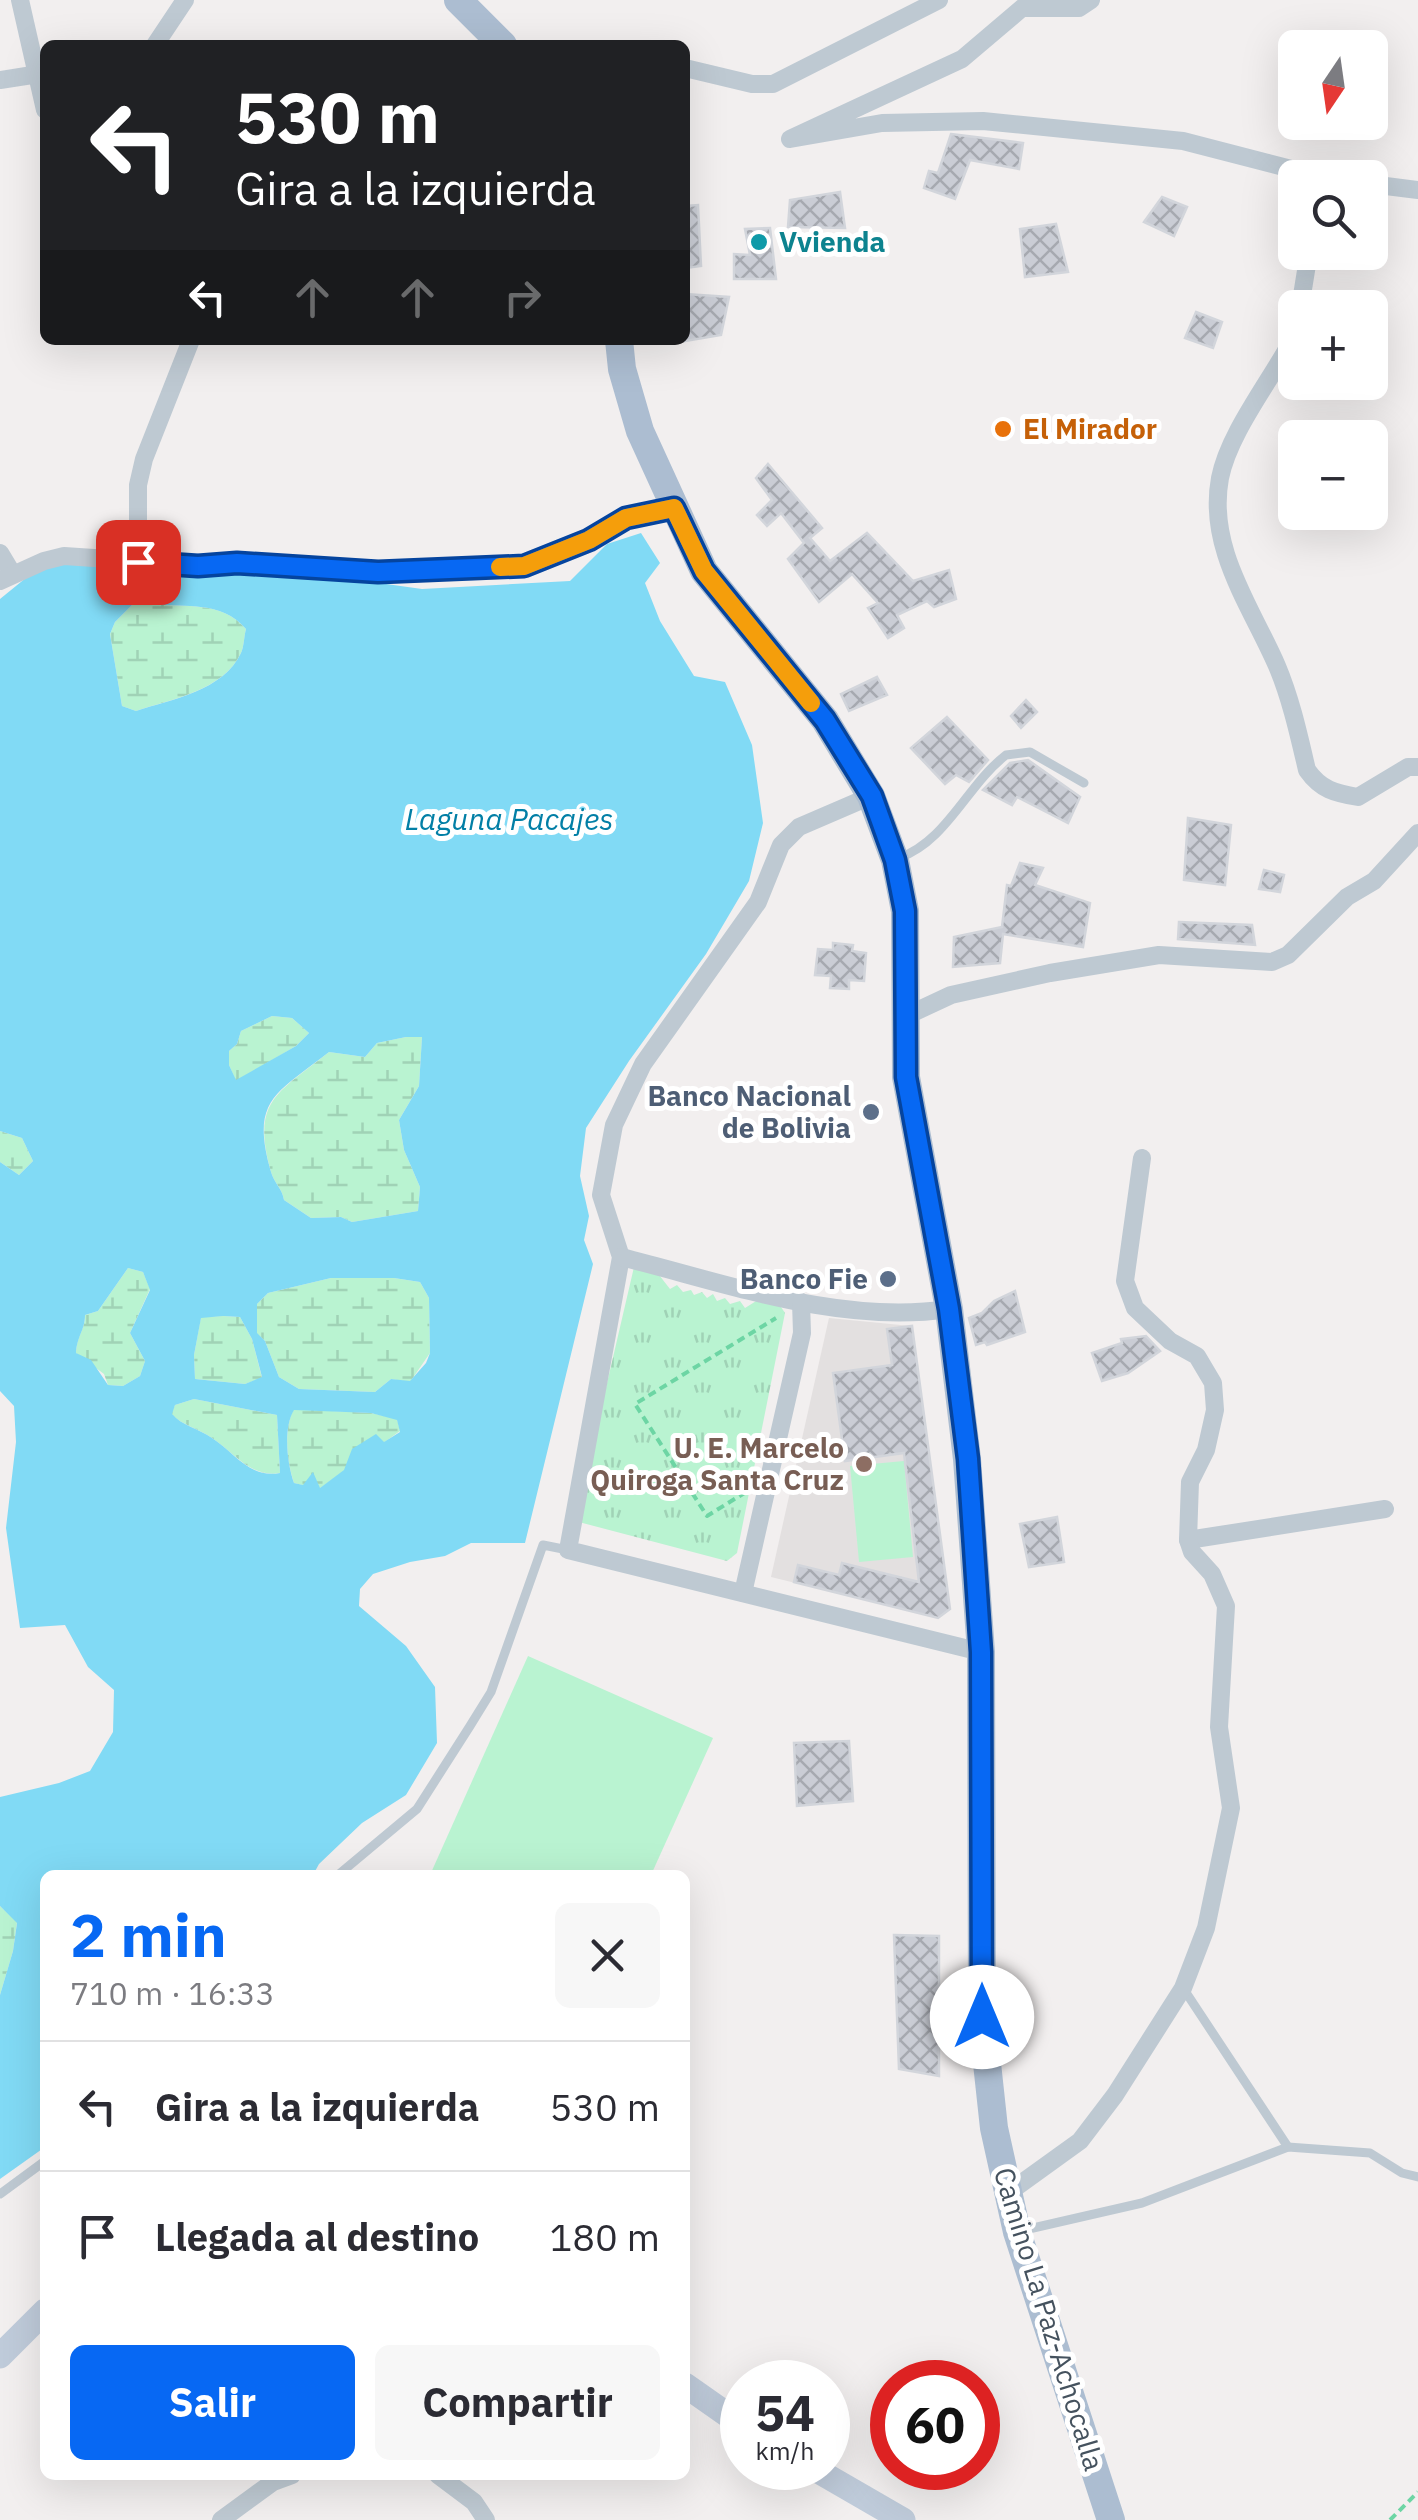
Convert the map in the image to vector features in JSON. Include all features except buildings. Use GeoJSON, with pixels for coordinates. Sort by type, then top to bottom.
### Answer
{"type":"FeatureCollection","features":[{"type":"Feature","properties":{"kind":"main road"},"geometry":{"type":"LineString","coordinates":[[458,0],[498,40]]}},
{"type":"Feature","properties":{"kind":"main road","name":"Camino La Paz-Achocalla"},"geometry":{"type":"LineString","coordinates":[[620,345],[622,369],[640,431],[704,571],[825,720],[872,796],[895,860],[905,911],[906,1077],[949,1309],[968,1459],[981,1652],[982,2017],[994,2128],[1017,2232],[1111,2520]]}},
{"type":"Feature","properties":{"kind":"main road"},"geometry":{"type":"LineString","coordinates":[[0,2356],[40,2316]]}},
{"type":"Feature","properties":{"kind":"main road"},"geometry":{"type":"LineString","coordinates":[[690,2389],[720,2410]]}},
{"type":"Feature","properties":{"kind":"main road"},"geometry":{"type":"LineString","coordinates":[[850,2489],[903,2520]]}},
{"type":"Feature","properties":{"kind":"street"},"geometry":{"type":"LineString","coordinates":[[0,80],[40,73],[20,0]]}},
{"type":"Feature","properties":{"kind":"street"},"geometry":{"type":"LineString","coordinates":[[158,40],[185,0]]}},
{"type":"Feature","properties":{"kind":"street"},"geometry":{"type":"LineString","coordinates":[[690,69],[752,84],[773,84],[939,0]]}},
{"type":"Feature","properties":{"kind":"street"},"geometry":{"type":"LineString","coordinates":[[1091,0],[1078,8],[1022,8],[962,59],[790,140],[882,123],[983,121],[1183,141],[1278,166]]}},
{"type":"Feature","properties":{"kind":"street"},"geometry":{"type":"LineString","coordinates":[[1388,186],[1418,190]]}},
{"type":"Feature","properties":{"kind":"street"},"geometry":{"type":"LineString","coordinates":[[138,562],[141,472],[189,345]]}},
{"type":"Feature","properties":{"kind":"street"},"geometry":{"type":"LineString","coordinates":[[1278,366],[1234,440],[1220,476],[1220,538],[1239,592],[1278,668],[1307,770],[1317,784],[1332,793],[1358,797],[1408,767],[1418,766]]}},
{"type":"Feature","properties":{"kind":"street"},"geometry":{"type":"LineString","coordinates":[[0,553],[6,577],[64,556],[198,566],[237,563],[378,572],[524,566],[589,540],[626,518],[674,508]]}},
{"type":"Feature","properties":{"kind":"street"},"geometry":{"type":"LineString","coordinates":[[872,796],[798,827],[781,845],[758,902],[644,1064],[614,1125],[601,1195],[621,1257],[568,1550],[981,1652]]}},
{"type":"Feature","properties":{"kind":"street"},"geometry":{"type":"LineString","coordinates":[[904,1018],[951,995],[1132,959],[1159,955],[1272,962],[1288,955],[1347,897],[1374,881],[1418,832]]}},
{"type":"Feature","properties":{"kind":"street"},"geometry":{"type":"LineString","coordinates":[[1008,2193],[1080,2140],[1115,2094],[1183,1988],[1206,1928],[1231,1808],[1220,1727],[1226,1606],[1212,1574],[1192,1552],[1188,1540],[1190,1482],[1209,1436],[1215,1410],[1213,1383],[1197,1356],[1170,1342],[1135,1308],[1125,1281],[1142,1158]]}},
{"type":"Feature","properties":{"kind":"street"},"geometry":{"type":"LineString","coordinates":[[621,1257],[801,1302],[891,1314],[949,1309]]}},
{"type":"Feature","properties":{"kind":"street"},"geometry":{"type":"LineString","coordinates":[[743,1594],[802,1333],[801,1302]]}},
{"type":"Feature","properties":{"kind":"street"},"geometry":{"type":"LineString","coordinates":[[1188,1540],[1385,1509]]}},
{"type":"Feature","properties":{"kind":"street"},"geometry":{"type":"LineString","coordinates":[[221,2520],[278,2480]]}},
{"type":"Feature","properties":{"kind":"street"},"geometry":{"type":"LineString","coordinates":[[442,2480],[474,2502],[486,2520]]}},
{"type":"Feature","properties":{"kind":"lane"},"geometry":{"type":"LineString","coordinates":[[895,860],[915,852],[933,837],[1006,755],[1022,751],[1037,755],[1084,783]]}},
{"type":"Feature","properties":{"kind":"lane"},"geometry":{"type":"LineString","coordinates":[[344,1870],[418,1809],[491,1692],[543,1544],[568,1550]]}},
{"type":"Feature","properties":{"kind":"lane"},"geometry":{"type":"LineString","coordinates":[[1183,1988],[1288,2147]]}},
{"type":"Feature","properties":{"kind":"lane"},"geometry":{"type":"LineString","coordinates":[[1017,2232],[1142,2204],[1288,2147],[1370,2154],[1402,2173],[1418,2177]]}},
{"type":"Feature","properties":{"kind":"lane"},"geometry":{"type":"LineString","coordinates":[[0,2194],[40,2165]]}},
{"type":"Feature","properties":{"kind":"path"},"geometry":{"type":"LineString","coordinates":[[750,1490],[708,1516],[635,1404],[785,1313]]}},
{"type":"Feature","properties":{"kind":"path"},"geometry":{"type":"LineString","coordinates":[[1390,2520],[1418,2492]]}},
{"type":"Feature","properties":{"kind":"shaded area","name":"U. E. Marcelo Quiroga Santa Cruz"},"geometry":{"type":"Polygon","coordinates":[[[829,1318],[911,1326],[950,1609],[938,1618],[771,1577],[829,1318]]]}},
{"type":"Feature","properties":{"kind":"green space"},"geometry":{"type":"Polygon","coordinates":[[[132,605],[214,609],[246,629],[241,653],[222,676],[195,692],[136,711],[122,706],[110,634],[115,622],[132,605]]]}},
{"type":"Feature","properties":{"kind":"green space"},"geometry":{"type":"Polygon","coordinates":[[[272,1016],[292,1018],[309,1033],[296,1046],[236,1081],[229,1065],[229,1051],[237,1044],[241,1031],[272,1016]]]}},
{"type":"Feature","properties":{"kind":"green space"},"geometry":{"type":"Polygon","coordinates":[[[422,1037],[419,1086],[399,1120],[404,1150],[420,1187],[418,1211],[352,1222],[341,1217],[311,1218],[284,1200],[271,1172],[264,1129],[273,1101],[329,1052],[365,1057],[377,1043],[422,1037]]]}},
{"type":"Feature","properties":{"kind":"green space"},"geometry":{"type":"Polygon","coordinates":[[[0,1131],[22,1138],[33,1161],[19,1175],[0,1162],[0,1131]]]}},
{"type":"Feature","properties":{"kind":"green space"},"geometry":{"type":"Polygon","coordinates":[[[634,1267],[656,1271],[670,1289],[677,1285],[694,1295],[702,1292],[707,1298],[713,1294],[717,1301],[740,1301],[745,1308],[761,1298],[779,1304],[785,1313],[737,1553],[727,1561],[575,1521],[634,1267]]]}},
{"type":"Feature","properties":{"kind":"green space"},"geometry":{"type":"Polygon","coordinates":[[[128,1268],[143,1272],[150,1289],[130,1333],[145,1361],[140,1376],[123,1386],[108,1385],[104,1374],[76,1353],[77,1347],[85,1315],[98,1311],[128,1268]]]}},
{"type":"Feature","properties":{"kind":"green space"},"geometry":{"type":"Polygon","coordinates":[[[331,1278],[420,1282],[429,1298],[430,1353],[410,1382],[391,1379],[375,1392],[299,1389],[279,1377],[265,1341],[256,1333],[257,1304],[268,1293],[331,1278]]]}},
{"type":"Feature","properties":{"kind":"green space"},"geometry":{"type":"Polygon","coordinates":[[[201,1317],[240,1317],[252,1339],[262,1378],[245,1384],[195,1379],[194,1355],[201,1317]]]}},
{"type":"Feature","properties":{"kind":"green space"},"geometry":{"type":"Polygon","coordinates":[[[194,1399],[277,1415],[280,1473],[251,1468],[212,1438],[171,1414],[175,1405],[194,1399]]]}},
{"type":"Feature","properties":{"kind":"green space"},"geometry":{"type":"Polygon","coordinates":[[[294,1409],[371,1413],[397,1419],[400,1431],[319,1489],[294,1483],[287,1446],[294,1409]]]}},
{"type":"Feature","properties":{"kind":"green space"},"geometry":{"type":"Polygon","coordinates":[[[904,1461],[913,1557],[859,1562],[850,1466],[904,1461]]]}},
{"type":"Feature","properties":{"kind":"green space"},"geometry":{"type":"Polygon","coordinates":[[[528,1656],[713,1738],[653,1870],[432,1870],[528,1656]]]}},
{"type":"Feature","properties":{"kind":"green space"},"geometry":{"type":"Polygon","coordinates":[[[0,1906],[17,1922],[0,1995],[0,1906]]]}},
{"type":"Feature","properties":{"kind":"water","name":"Laguna Pacajes"},"geometry":{"type":"Polygon","coordinates":[[[641,533],[660,563],[645,583],[660,621],[694,676],[725,682],[752,745],[763,823],[749,881],[706,954],[586,1128],[580,1176],[589,1216],[584,1240],[593,1264],[525,1543],[471,1543],[445,1556],[373,1574],[360,1589],[359,1606],[406,1646],[435,1687],[437,1743],[406,1795],[362,1823],[316,1870],[40,1870],[40,2151],[0,2179],[0,1995],[17,1923],[0,1906],[0,1797],[90,1771],[113,1732],[114,1690],[88,1667],[65,1625],[20,1628],[6,1528],[16,1442],[14,1406],[0,1391],[0,1162],[19,1175],[33,1161],[22,1138],[0,1131],[0,599],[43,564],[60,558],[269,576],[293,571],[422,589],[570,581],[607,544],[641,533]],[[132,605],[115,622],[110,634],[122,706],[136,711],[195,692],[222,676],[241,653],[246,629],[226,613],[190,606],[132,605]],[[272,1016],[241,1031],[237,1044],[229,1051],[229,1065],[236,1080],[296,1046],[309,1033],[292,1018],[272,1016]],[[422,1037],[377,1043],[365,1057],[329,1052],[282,1089],[266,1113],[265,1148],[272,1176],[284,1200],[311,1218],[341,1217],[352,1222],[418,1211],[420,1187],[404,1150],[399,1120],[419,1086],[422,1037]],[[128,1268],[98,1311],[85,1315],[76,1353],[91,1360],[108,1385],[123,1386],[140,1376],[145,1361],[130,1333],[150,1290],[143,1272],[128,1268]],[[331,1278],[268,1293],[257,1304],[257,1333],[265,1341],[279,1377],[299,1389],[375,1392],[391,1379],[410,1381],[426,1363],[430,1353],[429,1298],[420,1282],[331,1278]],[[240,1317],[201,1318],[194,1355],[195,1379],[245,1384],[262,1377],[252,1339],[240,1317]],[[194,1399],[175,1405],[172,1414],[180,1421],[212,1438],[243,1463],[260,1472],[280,1473],[277,1415],[194,1399]],[[294,1410],[287,1436],[294,1483],[303,1485],[313,1472],[320,1488],[344,1470],[352,1449],[376,1434],[384,1442],[400,1432],[397,1420],[371,1413],[294,1410]]]}},
{"type":"Feature","properties":{"kind":"slow traffic"},"geometry":{"type":"LineString","coordinates":[[500,567],[524,566],[589,540],[626,518],[674,508],[704,571],[811,703]]}},
{"type":"Feature","properties":{"kind":"place","name":"Vvienda"},"geometry":{"type":"Point","coordinates":[759,242]}},
{"type":"Feature","properties":{"kind":"place","name":"El Mirador"},"geometry":{"type":"Point","coordinates":[1003,429]}},
{"type":"Feature","properties":{"kind":"place","name":"Banco Nacional de Bolivia"},"geometry":{"type":"Point","coordinates":[871,1112]}},
{"type":"Feature","properties":{"kind":"place","name":"Banco Fie"},"geometry":{"type":"Point","coordinates":[888,1279]}},
{"type":"Feature","properties":{"kind":"place","name":"U. E. Marcelo Quiroga Santa Cruz"},"geometry":{"type":"Point","coordinates":[864,1464]}},
{"type":"Feature","properties":{"kind":"route"},"geometry":{"type":"LineString","coordinates":[[138,562],[198,566],[237,563],[378,572],[524,566],[589,540],[626,518],[674,508],[704,571],[825,720],[872,796],[895,860],[905,911],[906,1077],[949,1309],[968,1459],[981,1652],[982,2017]]}}]}
